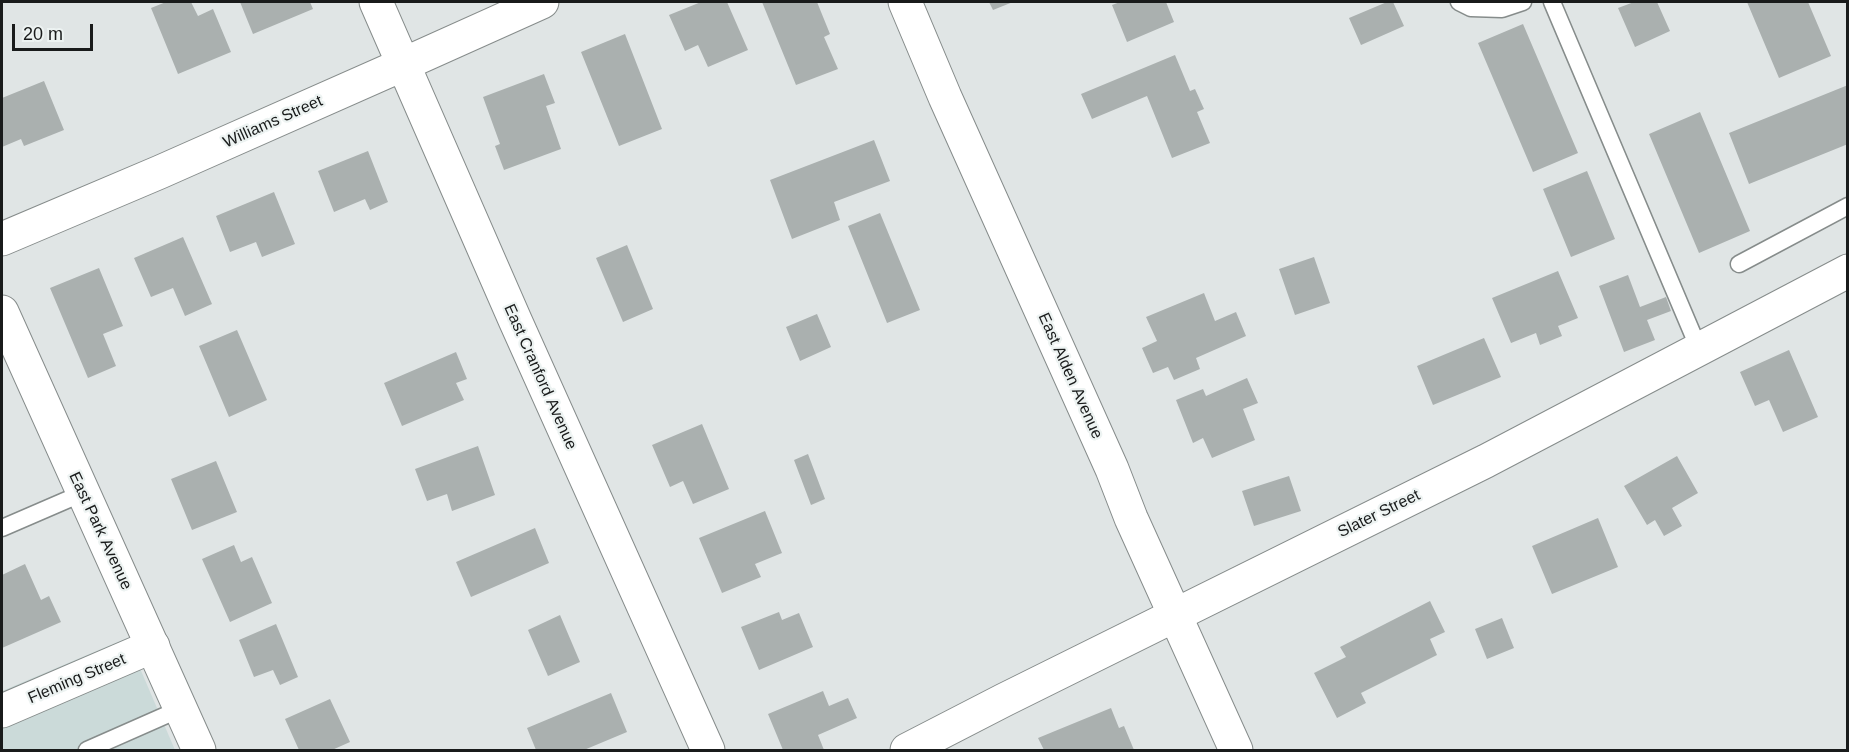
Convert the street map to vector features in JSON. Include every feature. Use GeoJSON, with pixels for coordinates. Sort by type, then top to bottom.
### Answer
{"type":"FeatureCollection","features":[{"type":"Feature","properties":{"kind":"street","name":"East Cranford Avenue"},"geometry":{"type":"LineString","coordinates":[[376,2],[514,320],[708,750]]}},
{"type":"Feature","properties":{"kind":"street","name":"Williams Street"},"geometry":{"type":"LineString","coordinates":[[2,239],[160,172],[542,2]]}},
{"type":"Feature","properties":{"kind":"street","name":"East Alden Avenue"},"geometry":{"type":"LineString","coordinates":[[905,2],[945,97],[1236,750]]}},
{"type":"Feature","properties":{"kind":"street","name":"Slater Street"},"geometry":{"type":"LineString","coordinates":[[907,750],[1486,461],[1848,271]]}},
{"type":"Feature","properties":{"kind":"street","name":"East Park Avenue"},"geometry":{"type":"LineString","coordinates":[[2,312],[199,750]]}},
{"type":"Feature","properties":{"kind":"street","name":"Fleming Street"},"geometry":{"type":"LineString","coordinates":[[3,706],[153,646]]}},
{"type":"Feature","properties":{"kind":"lane"},"geometry":{"type":"LineString","coordinates":[[1459,2],[1471,8],[1502,9],[1523,2]]}},
{"type":"Feature","properties":{"kind":"lane"},"geometry":{"type":"LineString","coordinates":[[1552,2],[1699,349]]}},
{"type":"Feature","properties":{"kind":"lane"},"geometry":{"type":"LineString","coordinates":[[1739,264],[1848,206]]}},
{"type":"Feature","properties":{"kind":"lane"},"geometry":{"type":"LineString","coordinates":[[2,528],[83,493]]}},
{"type":"Feature","properties":{"kind":"lane"},"geometry":{"type":"LineString","coordinates":[[87,750],[180,709]]}},
{"type":"Feature","properties":{"kind":"shaded area"},"geometry":{"type":"Polygon","coordinates":[[[127,638],[175,750],[2,750],[2,691],[127,638]]]}},
{"type":"Feature","properties":{"kind":"building"},"geometry":{"type":"Polygon","coordinates":[[[166,2],[191,2],[198,16],[213,9],[231,52],[178,74],[151,8],[166,2]]]}},
{"type":"Feature","properties":{"kind":"building"},"geometry":{"type":"Polygon","coordinates":[[[240,2],[310,2],[313,9],[253,34],[240,2]]]}},
{"type":"Feature","properties":{"kind":"building"},"geometry":{"type":"Polygon","coordinates":[[[701,2],[727,2],[748,50],[708,67],[698,45],[685,51],[669,15],[701,2]]]}},
{"type":"Feature","properties":{"kind":"building"},"geometry":{"type":"Polygon","coordinates":[[[762,2],[817,2],[830,34],[824,37],[838,69],[796,85],[762,2]]]}},
{"type":"Feature","properties":{"kind":"building"},"geometry":{"type":"Polygon","coordinates":[[[989,2],[1013,2],[993,10],[989,2]]]}},
{"type":"Feature","properties":{"kind":"building"},"geometry":{"type":"Polygon","coordinates":[[[1120,2],[1166,2],[1174,22],[1127,42],[1112,5],[1120,2]]]}},
{"type":"Feature","properties":{"kind":"building"},"geometry":{"type":"Polygon","coordinates":[[[1387,2],[1393,2],[1404,26],[1361,45],[1349,18],[1387,2]]]}},
{"type":"Feature","properties":{"kind":"building"},"geometry":{"type":"Polygon","coordinates":[[[1634,2],[1657,2],[1670,31],[1635,47],[1618,8],[1634,2]]]}},
{"type":"Feature","properties":{"kind":"building"},"geometry":{"type":"Polygon","coordinates":[[[1747,2],[1808,2],[1831,56],[1779,78],[1747,2]]]}},
{"type":"Feature","properties":{"kind":"building"},"geometry":{"type":"Polygon","coordinates":[[[1523,24],[1578,153],[1533,172],[1478,43],[1523,24]]]}},
{"type":"Feature","properties":{"kind":"building"},"geometry":{"type":"Polygon","coordinates":[[[625,34],[662,129],[619,146],[581,52],[625,34]]]}},
{"type":"Feature","properties":{"kind":"building"},"geometry":{"type":"Polygon","coordinates":[[[1175,55],[1190,91],[1195,89],[1204,109],[1197,112],[1210,143],[1172,158],[1147,96],[1092,119],[1081,94],[1175,55]]]}},
{"type":"Feature","properties":{"kind":"building"},"geometry":{"type":"Polygon","coordinates":[[[544,74],[555,103],[546,106],[561,149],[504,170],[495,146],[500,144],[483,97],[544,74]]]}},
{"type":"Feature","properties":{"kind":"building"},"geometry":{"type":"Polygon","coordinates":[[[44,81],[64,130],[24,146],[21,139],[2,147],[2,98],[44,81]]]}},
{"type":"Feature","properties":{"kind":"building"},"geometry":{"type":"Polygon","coordinates":[[[1848,85],[1848,144],[1749,184],[1729,133],[1848,85]]]}},
{"type":"Feature","properties":{"kind":"building"},"geometry":{"type":"Polygon","coordinates":[[[1700,112],[1750,231],[1699,253],[1649,134],[1700,112]]]}},
{"type":"Feature","properties":{"kind":"building"},"geometry":{"type":"Polygon","coordinates":[[[874,140],[890,181],[834,202],[840,220],[792,239],[770,180],[874,140]]]}},
{"type":"Feature","properties":{"kind":"building"},"geometry":{"type":"Polygon","coordinates":[[[368,151],[388,202],[370,210],[365,199],[334,212],[318,171],[368,151]]]}},
{"type":"Feature","properties":{"kind":"building"},"geometry":{"type":"Polygon","coordinates":[[[1587,171],[1615,239],[1571,257],[1543,189],[1587,171]]]}},
{"type":"Feature","properties":{"kind":"building"},"geometry":{"type":"Polygon","coordinates":[[[274,192],[295,244],[262,257],[256,242],[230,252],[216,216],[274,192]]]}},
{"type":"Feature","properties":{"kind":"building"},"geometry":{"type":"Polygon","coordinates":[[[880,213],[920,310],[887,323],[848,226],[880,213]]]}},
{"type":"Feature","properties":{"kind":"building"},"geometry":{"type":"Polygon","coordinates":[[[183,237],[212,304],[185,316],[173,288],[151,297],[134,258],[183,237]]]}},
{"type":"Feature","properties":{"kind":"building"},"geometry":{"type":"Polygon","coordinates":[[[627,245],[653,309],[623,322],[596,258],[627,245]]]}},
{"type":"Feature","properties":{"kind":"building"},"geometry":{"type":"Polygon","coordinates":[[[1314,257],[1330,303],[1295,315],[1279,269],[1314,257]]]}},
{"type":"Feature","properties":{"kind":"building"},"geometry":{"type":"Polygon","coordinates":[[[99,268],[123,326],[103,334],[116,366],[88,378],[50,288],[99,268]]]}},
{"type":"Feature","properties":{"kind":"building"},"geometry":{"type":"Polygon","coordinates":[[[1558,271],[1578,318],[1558,326],[1562,336],[1540,345],[1536,333],[1511,343],[1492,298],[1558,271]]]}},
{"type":"Feature","properties":{"kind":"building"},"geometry":{"type":"Polygon","coordinates":[[[1628,275],[1640,307],[1666,297],[1671,311],[1647,320],[1655,340],[1624,352],[1599,286],[1628,275]]]}},
{"type":"Feature","properties":{"kind":"building"},"geometry":{"type":"Polygon","coordinates":[[[1204,293],[1215,321],[1236,312],[1246,336],[1196,358],[1200,369],[1174,380],[1168,367],[1153,373],[1142,348],[1157,341],[1146,317],[1204,293]]]}},
{"type":"Feature","properties":{"kind":"building"},"geometry":{"type":"Polygon","coordinates":[[[817,314],[831,347],[800,361],[786,327],[817,314]]]}},
{"type":"Feature","properties":{"kind":"building"},"geometry":{"type":"Polygon","coordinates":[[[237,330],[267,400],[229,417],[199,346],[237,330]]]}},
{"type":"Feature","properties":{"kind":"building"},"geometry":{"type":"Polygon","coordinates":[[[1484,338],[1501,377],[1433,405],[1417,366],[1484,338]]]}},
{"type":"Feature","properties":{"kind":"building"},"geometry":{"type":"Polygon","coordinates":[[[1789,350],[1818,417],[1783,432],[1769,400],[1755,406],[1740,372],[1789,350]]]}},
{"type":"Feature","properties":{"kind":"building"},"geometry":{"type":"Polygon","coordinates":[[[456,352],[467,379],[456,383],[464,400],[402,426],[384,383],[456,352]]]}},
{"type":"Feature","properties":{"kind":"building"},"geometry":{"type":"Polygon","coordinates":[[[1247,378],[1258,403],[1243,409],[1255,440],[1212,458],[1203,438],[1193,443],[1176,400],[1203,389],[1206,396],[1247,378]]]}},
{"type":"Feature","properties":{"kind":"building"},"geometry":{"type":"Polygon","coordinates":[[[702,424],[729,489],[693,504],[683,481],[670,487],[652,445],[702,424]]]}},
{"type":"Feature","properties":{"kind":"building"},"geometry":{"type":"Polygon","coordinates":[[[478,446],[495,495],[452,511],[447,494],[427,501],[415,469],[478,446]]]}},
{"type":"Feature","properties":{"kind":"building"},"geometry":{"type":"Polygon","coordinates":[[[808,454],[825,499],[811,505],[794,460],[808,454]]]}},
{"type":"Feature","properties":{"kind":"building"},"geometry":{"type":"Polygon","coordinates":[[[1677,456],[1698,493],[1672,508],[1682,526],[1664,536],[1655,520],[1647,525],[1624,486],[1677,456]]]}},
{"type":"Feature","properties":{"kind":"building"},"geometry":{"type":"Polygon","coordinates":[[[216,461],[237,512],[192,530],[171,479],[216,461]]]}},
{"type":"Feature","properties":{"kind":"building"},"geometry":{"type":"Polygon","coordinates":[[[1289,476],[1301,511],[1254,526],[1242,491],[1289,476]]]}},
{"type":"Feature","properties":{"kind":"building"},"geometry":{"type":"Polygon","coordinates":[[[765,511],[782,553],[755,564],[761,577],[722,593],[699,538],[765,511]]]}},
{"type":"Feature","properties":{"kind":"building"},"geometry":{"type":"Polygon","coordinates":[[[1598,518],[1618,567],[1552,594],[1532,546],[1598,518]]]}},
{"type":"Feature","properties":{"kind":"building"},"geometry":{"type":"Polygon","coordinates":[[[535,528],[549,563],[471,597],[456,562],[535,528]]]}},
{"type":"Feature","properties":{"kind":"building"},"geometry":{"type":"Polygon","coordinates":[[[234,545],[241,562],[252,557],[272,603],[230,622],[202,559],[234,545]]]}},
{"type":"Feature","properties":{"kind":"building"},"geometry":{"type":"Polygon","coordinates":[[[25,564],[41,600],[49,596],[61,622],[2,648],[2,575],[25,564]]]}},
{"type":"Feature","properties":{"kind":"building"},"geometry":{"type":"Polygon","coordinates":[[[1430,601],[1445,632],[1430,639],[1437,655],[1361,693],[1366,703],[1337,718],[1314,673],[1346,657],[1340,647],[1430,601]]]}},
{"type":"Feature","properties":{"kind":"building"},"geometry":{"type":"Polygon","coordinates":[[[779,612],[782,620],[799,613],[813,647],[759,670],[741,627],[779,612]]]}},
{"type":"Feature","properties":{"kind":"building"},"geometry":{"type":"Polygon","coordinates":[[[560,615],[580,662],[548,676],[528,630],[560,615]]]}},
{"type":"Feature","properties":{"kind":"building"},"geometry":{"type":"Polygon","coordinates":[[[1502,618],[1514,648],[1487,659],[1475,629],[1502,618]]]}},
{"type":"Feature","properties":{"kind":"building"},"geometry":{"type":"Polygon","coordinates":[[[276,624],[298,677],[280,685],[273,670],[254,677],[239,640],[276,624]]]}},
{"type":"Feature","properties":{"kind":"building"},"geometry":{"type":"Polygon","coordinates":[[[823,691],[829,706],[848,698],[857,718],[818,735],[824,750],[783,750],[768,714],[823,691]]]}},
{"type":"Feature","properties":{"kind":"building"},"geometry":{"type":"Polygon","coordinates":[[[611,693],[627,732],[584,750],[536,750],[527,728],[611,693]]]}},
{"type":"Feature","properties":{"kind":"building"},"geometry":{"type":"Polygon","coordinates":[[[330,699],[350,742],[332,750],[299,750],[285,719],[330,699]]]}},
{"type":"Feature","properties":{"kind":"building"},"geometry":{"type":"Polygon","coordinates":[[[1111,708],[1119,728],[1124,726],[1134,750],[1044,750],[1038,738],[1111,708]]]}}]}
